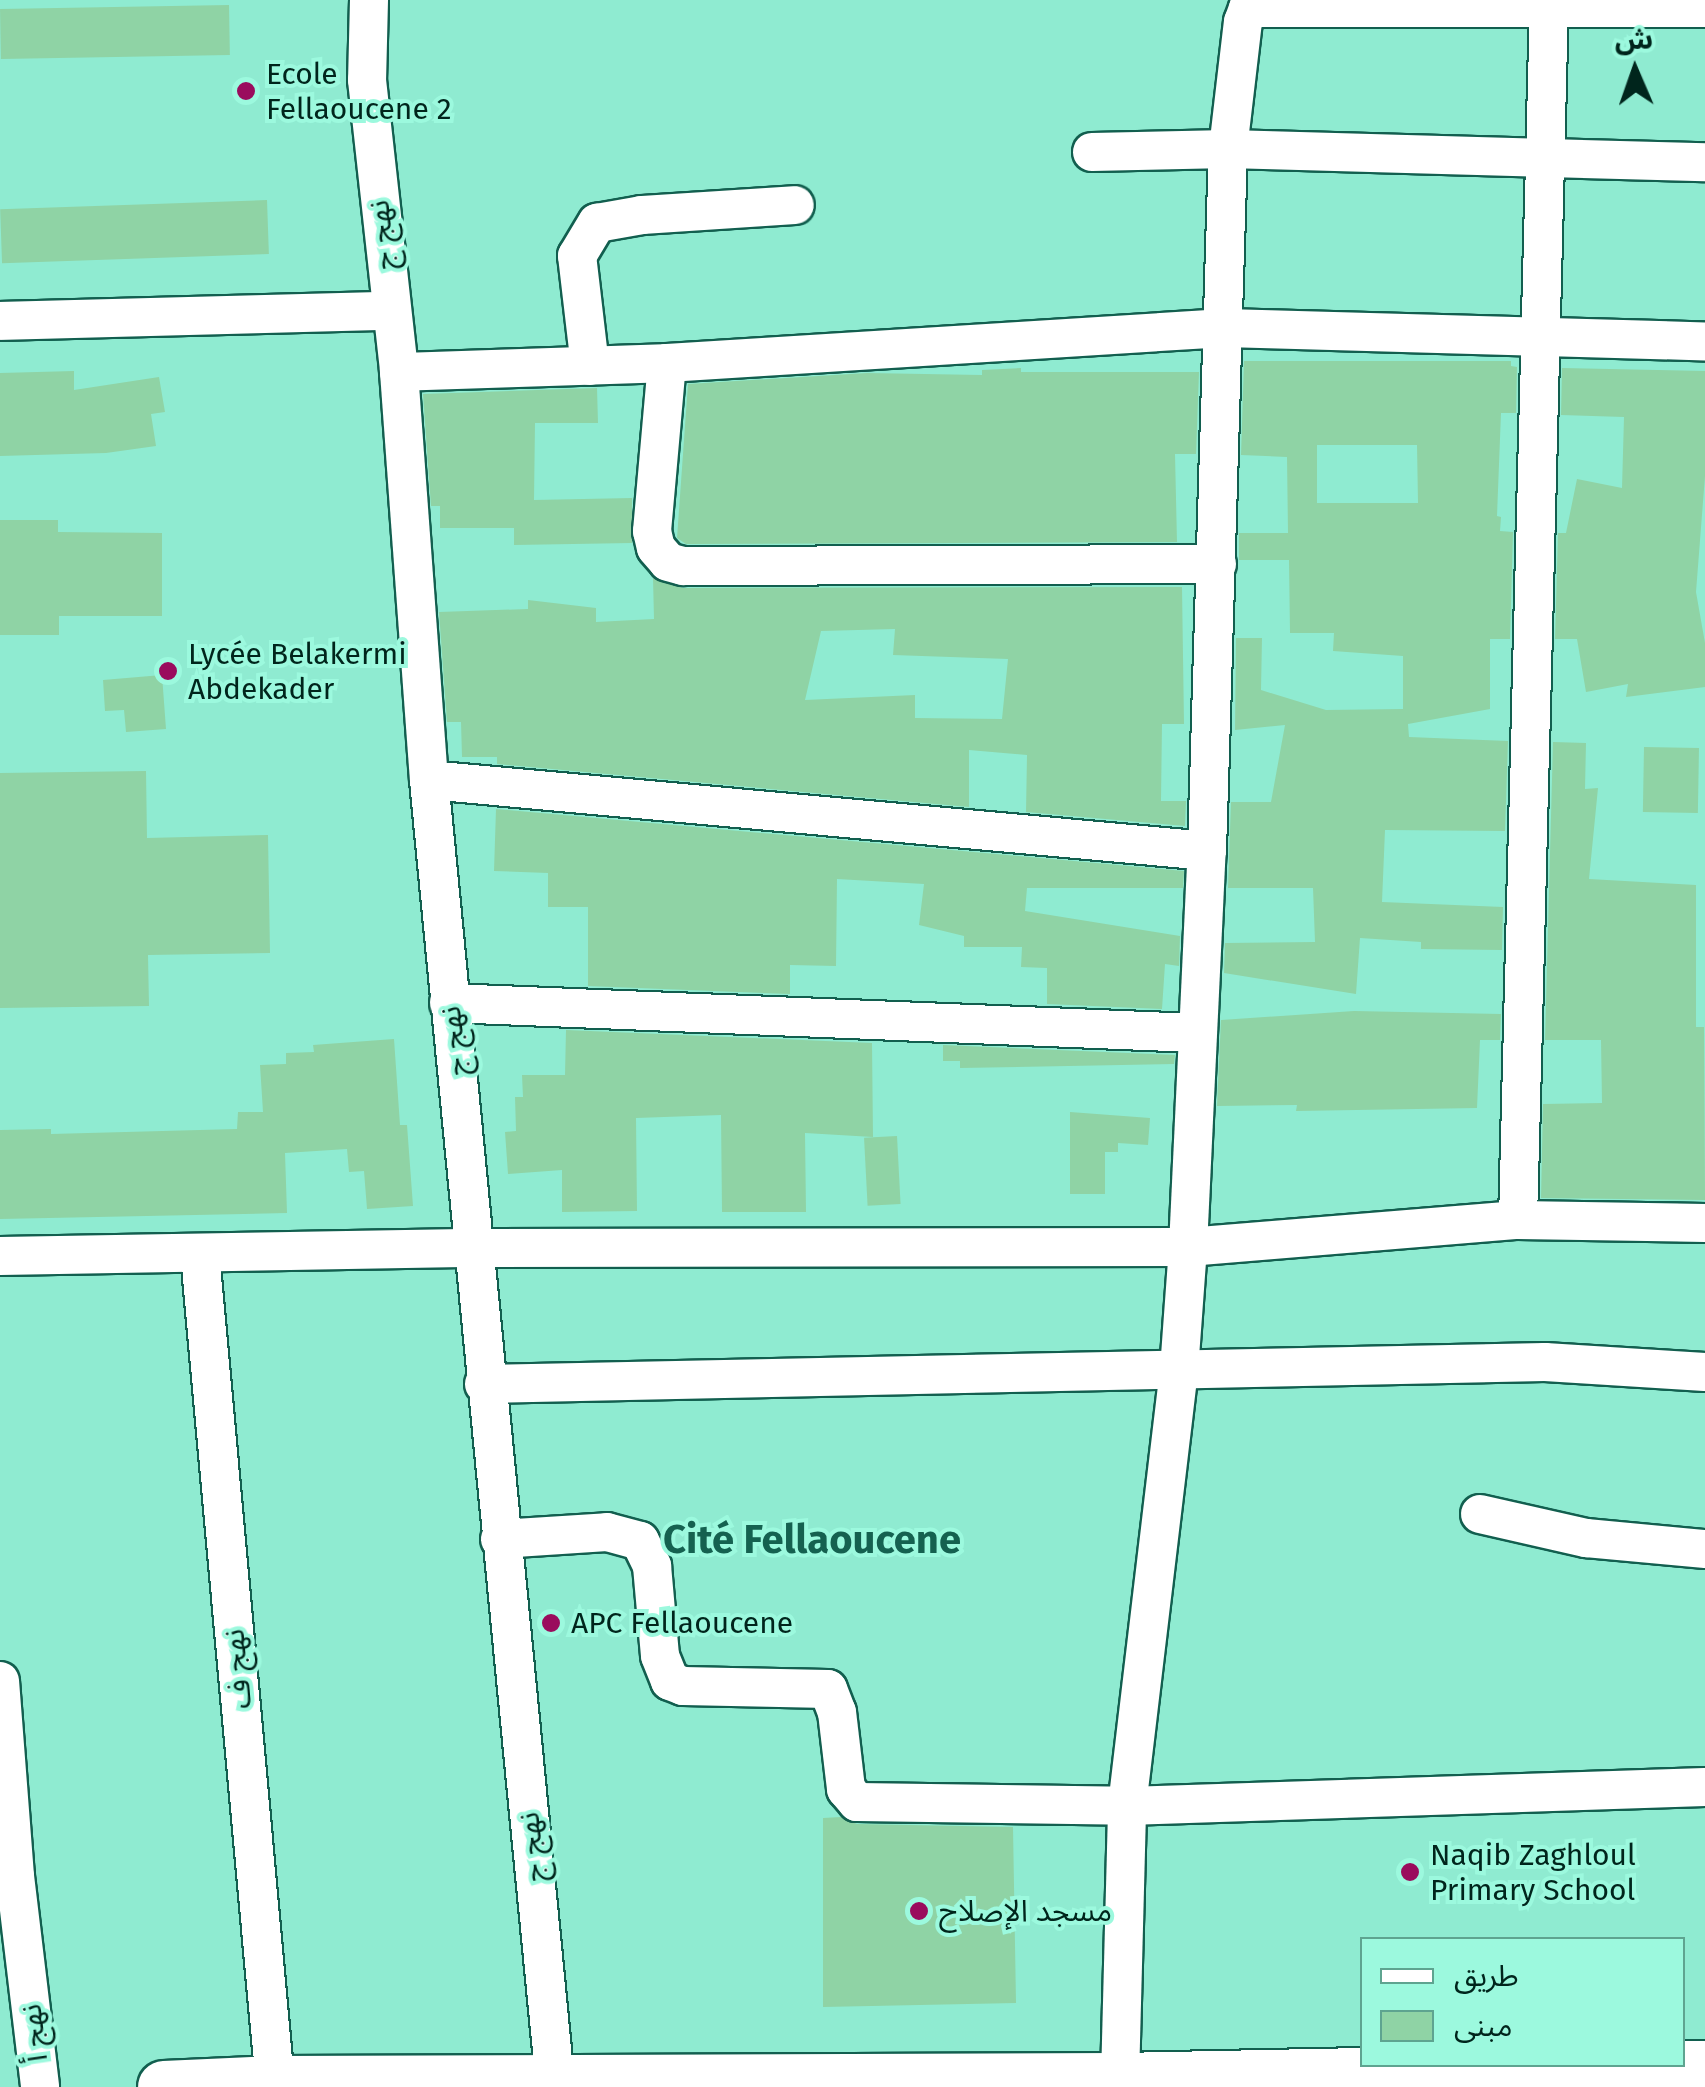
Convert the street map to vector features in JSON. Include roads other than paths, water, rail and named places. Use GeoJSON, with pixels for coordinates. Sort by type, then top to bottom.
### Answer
{"type":"FeatureCollection","features":[{"type":"Feature","properties":{"kind":"street","name":"نهج ج"},"geometry":{"type":"LineString","coordinates":[[370,0],[367,80],[399,372],[429,780],[449,1003],[478,1248],[484,1384],[555,2082]]}},
{"type":"Feature","properties":{"kind":"street"},"geometry":{"type":"LineString","coordinates":[[1120,2078],[1126,1806],[1179,1370],[1188,1247],[1207,851],[1226,328],[1228,149],[1248,4],[1705,8]]}},
{"type":"Feature","properties":{"kind":"street"},"geometry":{"type":"LineString","coordinates":[[1518,1220],[1544,334],[1549,4]]}},
{"type":"Feature","properties":{"kind":"street"},"geometry":{"type":"LineString","coordinates":[[1092,152],[1228,149],[1705,162]]}},
{"type":"Feature","properties":{"kind":"street"},"geometry":{"type":"LineString","coordinates":[[590,366],[577,256],[597,224],[642,215],[796,205]]}},
{"type":"Feature","properties":{"kind":"street"},"geometry":{"type":"LineString","coordinates":[[0,321],[390,311]]}},
{"type":"Feature","properties":{"kind":"street"},"geometry":{"type":"LineString","coordinates":[[399,372],[667,363],[1226,328],[1705,341]]}},
{"type":"Feature","properties":{"kind":"street"},"geometry":{"type":"LineString","coordinates":[[667,363],[652,531],[656,548],[668,562],[683,566],[1217,564]]}},
{"type":"Feature","properties":{"kind":"street"},"geometry":{"type":"LineString","coordinates":[[429,780],[1207,851]]}},
{"type":"Feature","properties":{"kind":"street"},"geometry":{"type":"LineString","coordinates":[[449,1003],[1196,1033]]}},
{"type":"Feature","properties":{"kind":"street"},"geometry":{"type":"LineString","coordinates":[[0,1256],[478,1248],[1188,1247],[1518,1220],[1705,1223]]}},
{"type":"Feature","properties":{"kind":"street","name":"نهج ف"},"geometry":{"type":"LineString","coordinates":[[200,1255],[275,2082]]}},
{"type":"Feature","properties":{"kind":"street"},"geometry":{"type":"LineString","coordinates":[[484,1384],[1545,1362],[1705,1372]]}},
{"type":"Feature","properties":{"kind":"street"},"geometry":{"type":"LineString","coordinates":[[1480,1514],[1586,1538],[1705,1549]]}},
{"type":"Feature","properties":{"kind":"street"},"geometry":{"type":"LineString","coordinates":[[500,1538],[607,1532],[640,1541],[652,1566],[660,1656],[670,1681],[683,1686],[828,1689],[837,1712],[846,1788],[857,1802],[1126,1806],[1705,1787]]}},
{"type":"Feature","properties":{"kind":"street","name":"نهج أ"},"geometry":{"type":"LineString","coordinates":[[0,1681],[7,1876],[40,2087]]}},
{"type":"Feature","properties":{"kind":"street"},"geometry":{"type":"LineString","coordinates":[[164,2087],[275,2082],[761,2085],[1023,2083],[1120,2078],[1652,2077],[1705,2067]]}},
{"type":"Feature","properties":{"kind":"place","name":"Ecole Fellaoucene 2"},"geometry":{"type":"Point","coordinates":[246,91]}},
{"type":"Feature","properties":{"kind":"place","name":"Lycée Belakermi Abdekader"},"geometry":{"type":"Point","coordinates":[168,671]}},
{"type":"Feature","properties":{"kind":"place","name":"APC Fellaoucene"},"geometry":{"type":"Point","coordinates":[551,1623]}},
{"type":"Feature","properties":{"kind":"place","name":"Naqib Zaghloul Primary School"},"geometry":{"type":"Point","coordinates":[1410,1872]}},
{"type":"Feature","properties":{"kind":"place","name":"مسجد اﻹصلاح"},"geometry":{"type":"Point","coordinates":[919,1911]}},
{"type":"Feature","properties":{"kind":"district","name":"Cité Fellaoucene"},"geometry":{"type":"Point","coordinates":[812,1540]}}]}
